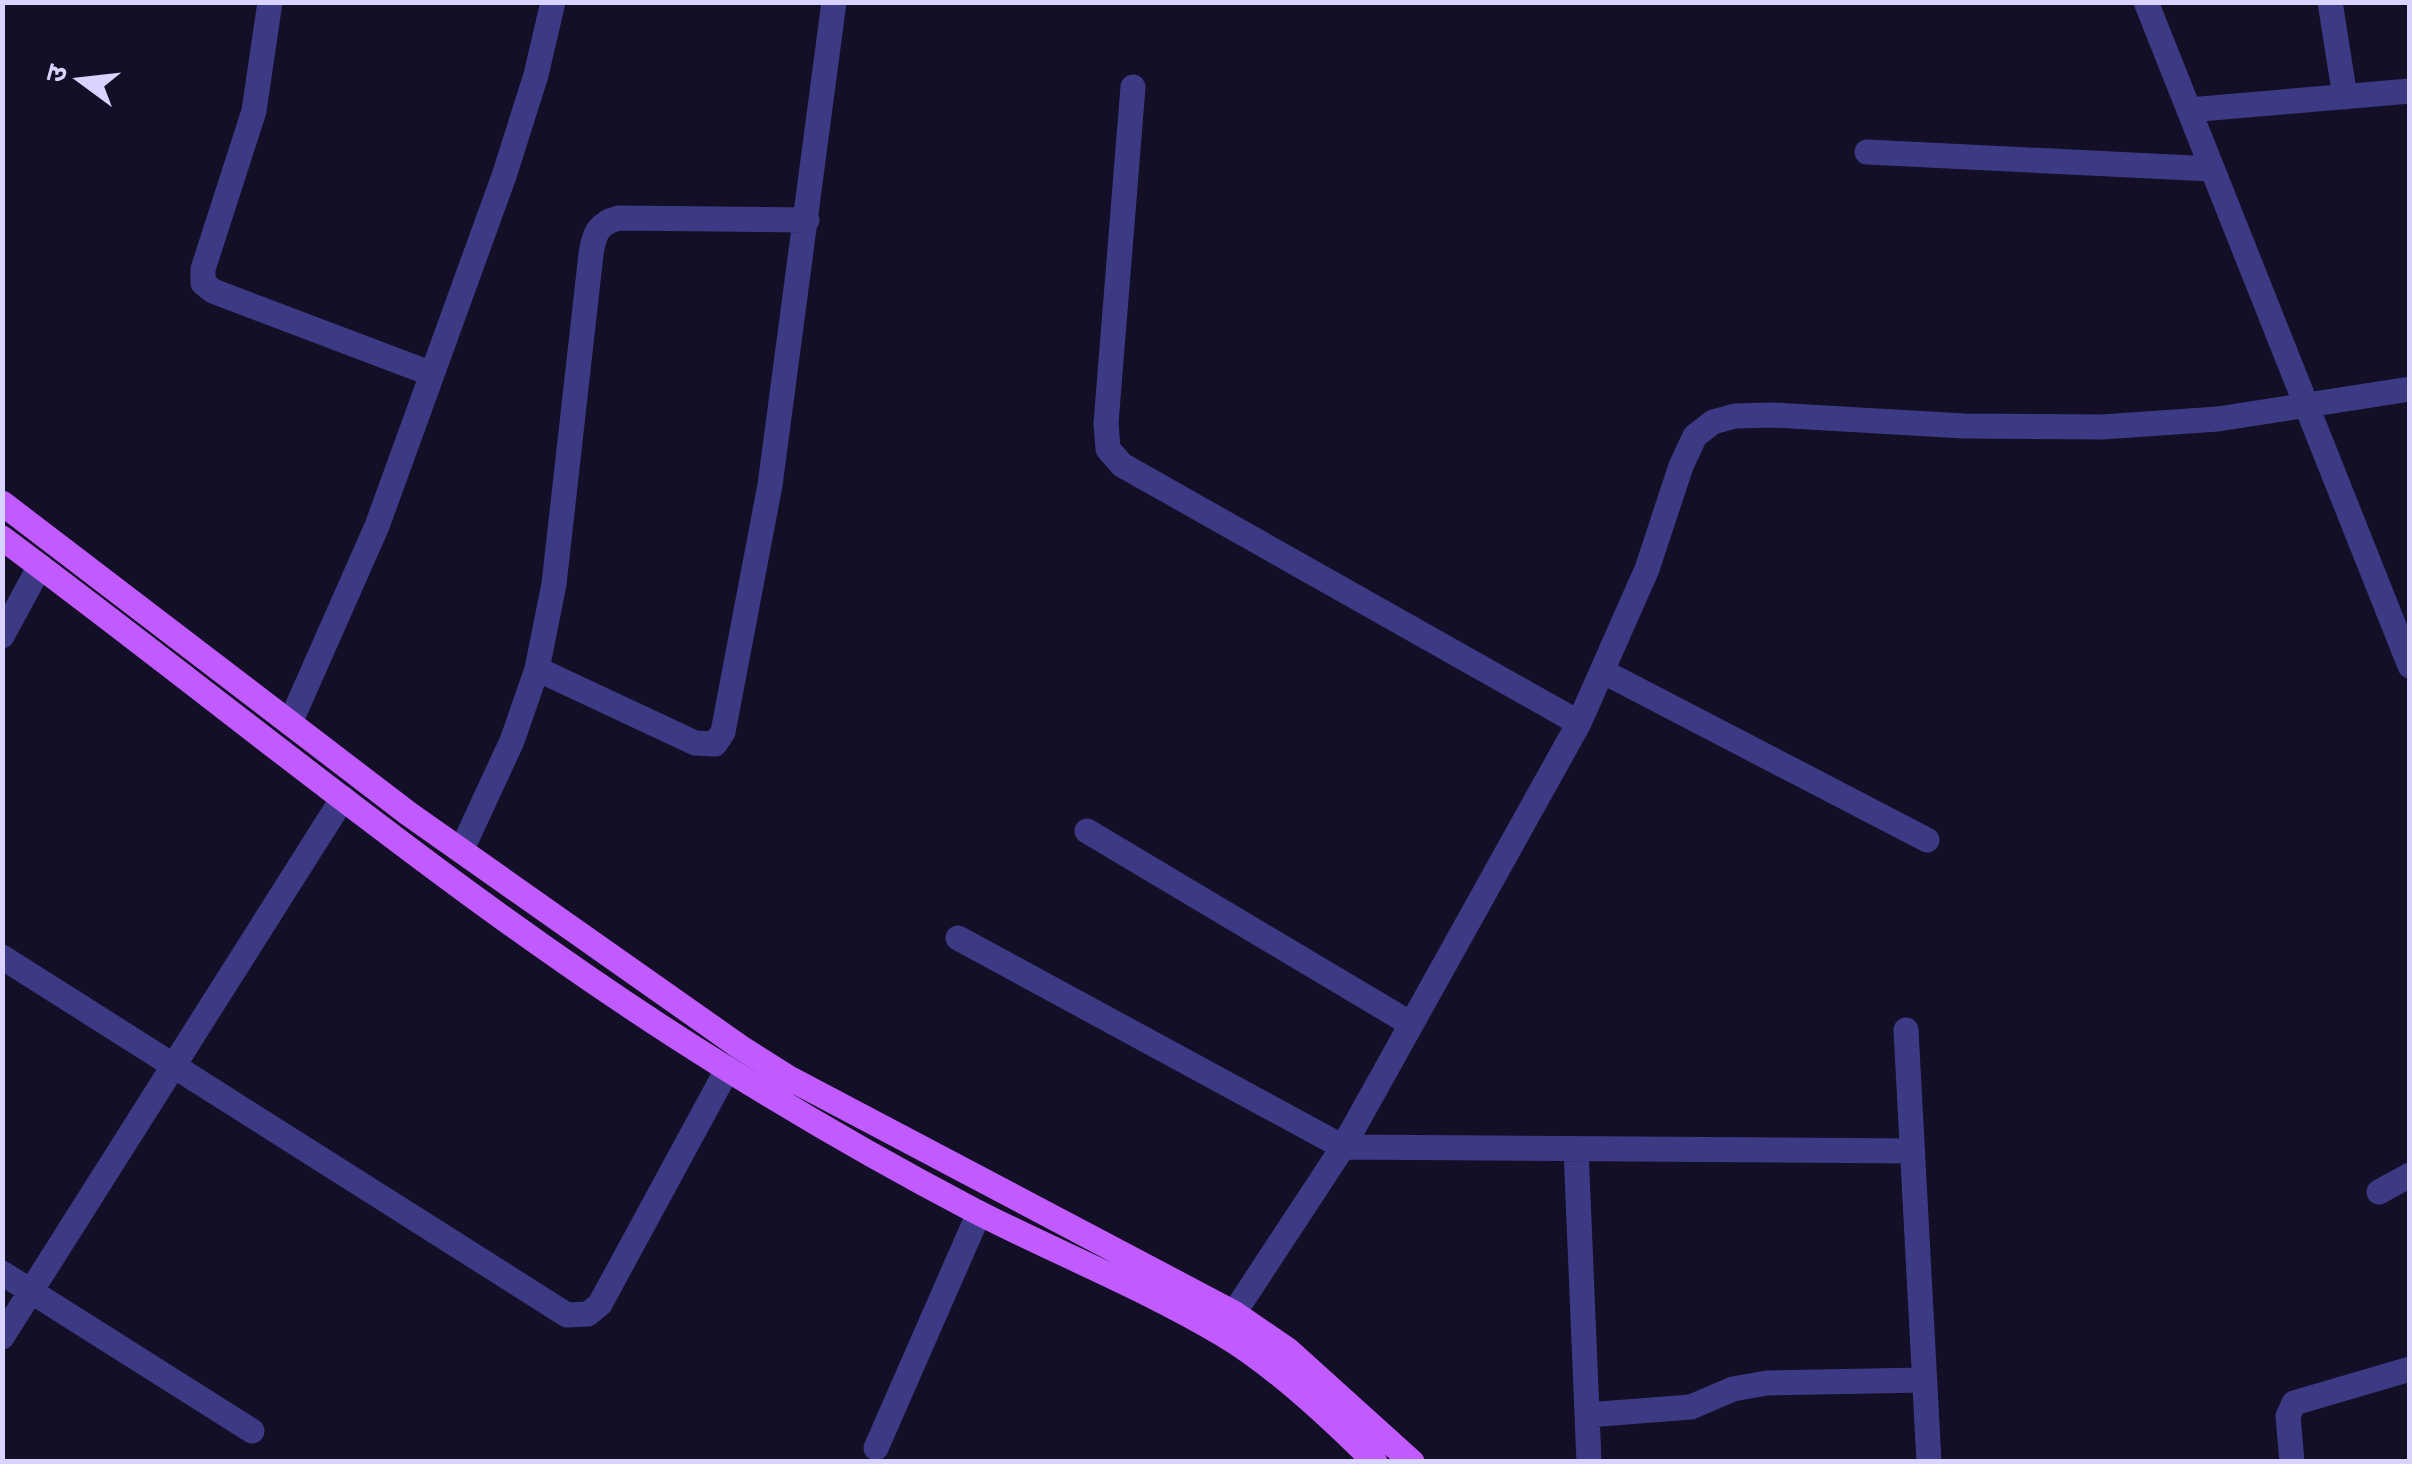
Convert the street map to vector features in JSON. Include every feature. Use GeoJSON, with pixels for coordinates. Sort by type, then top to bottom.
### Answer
{"type":"FeatureCollection","features":[{"type":"Feature","properties":{"kind":"main road"},"geometry":{"type":"LineString","coordinates":[[2,503],[409,814],[740,1047],[789,1078],[1234,1312],[1288,1350],[1412,1462]]}},
{"type":"Feature","properties":{"kind":"main road"},"geometry":{"type":"LineString","coordinates":[[2,538],[525,936],[727,1070],[820,1126],[979,1212],[1138,1288],[1226,1336],[1337,1424],[1376,1462]]}},
{"type":"Feature","properties":{"kind":"street"},"geometry":{"type":"LineString","coordinates":[[270,2],[254,111],[203,268],[203,282],[212,291],[432,374]]}},
{"type":"Feature","properties":{"kind":"street"},"geometry":{"type":"LineString","coordinates":[[290,723],[377,526],[509,160],[536,76],[553,2]]}},
{"type":"Feature","properties":{"kind":"street"},"geometry":{"type":"LineString","coordinates":[[537,669],[695,743],[708,745],[720,740],[727,720],[770,485],[834,2]]}},
{"type":"Feature","properties":{"kind":"street"},"geometry":{"type":"LineString","coordinates":[[2146,2],[2305,404],[2402,635],[2410,666]]}},
{"type":"Feature","properties":{"kind":"street"},"geometry":{"type":"LineString","coordinates":[[2330,2],[2345,97]]}},
{"type":"Feature","properties":{"kind":"street"},"geometry":{"type":"LineString","coordinates":[[1133,86],[1106,423],[1108,449],[1122,466],[1579,723]]}},
{"type":"Feature","properties":{"kind":"street"},"geometry":{"type":"LineString","coordinates":[[2189,110],[2410,91]]}},
{"type":"Feature","properties":{"kind":"street"},"geometry":{"type":"LineString","coordinates":[[1867,152],[2212,168]]}},
{"type":"Feature","properties":{"kind":"street"},"geometry":{"type":"LineString","coordinates":[[462,849],[512,741],[537,669],[554,584],[591,254],[597,230],[619,218],[807,220]]}},
{"type":"Feature","properties":{"kind":"street"},"geometry":{"type":"LineString","coordinates":[[1234,1312],[1343,1147],[1579,723],[1647,569],[1680,466],[1695,436],[1714,422],[1736,416],[1774,415],[1964,426],[2102,427],[2218,419],[2410,388]]}},
{"type":"Feature","properties":{"kind":"street"},"geometry":{"type":"LineString","coordinates":[[2,636],[40,566]]}},
{"type":"Feature","properties":{"kind":"street"},"geometry":{"type":"LineString","coordinates":[[1602,671],[1927,840]]}},
{"type":"Feature","properties":{"kind":"street"},"geometry":{"type":"LineString","coordinates":[[2,1336],[343,798]]}},
{"type":"Feature","properties":{"kind":"street"},"geometry":{"type":"LineString","coordinates":[[1086,831],[1412,1024]]}},
{"type":"Feature","properties":{"kind":"street"},"geometry":{"type":"LineString","coordinates":[[958,938],[1343,1147],[1912,1151]]}},
{"type":"Feature","properties":{"kind":"street"},"geometry":{"type":"LineString","coordinates":[[2,957],[555,1310],[577,1316],[588,1314],[600,1304],[727,1070]]}},
{"type":"Feature","properties":{"kind":"street"},"geometry":{"type":"LineString","coordinates":[[1906,1030],[1929,1462]]}},
{"type":"Feature","properties":{"kind":"street"},"geometry":{"type":"LineString","coordinates":[[1576,1149],[1589,1462]]}},
{"type":"Feature","properties":{"kind":"street"},"geometry":{"type":"LineString","coordinates":[[2378,1192],[2410,1175]]}},
{"type":"Feature","properties":{"kind":"street"},"geometry":{"type":"LineString","coordinates":[[876,1448],[979,1212]]}},
{"type":"Feature","properties":{"kind":"street"},"geometry":{"type":"LineString","coordinates":[[2,1272],[252,1431]]}},
{"type":"Feature","properties":{"kind":"street"},"geometry":{"type":"LineString","coordinates":[[2292,1462],[2288,1416],[2294,1403],[2410,1369]]}},
{"type":"Feature","properties":{"kind":"street"},"geometry":{"type":"LineString","coordinates":[[1587,1414],[1691,1407],[1732,1389],[1767,1383],[1924,1380]]}}]}
